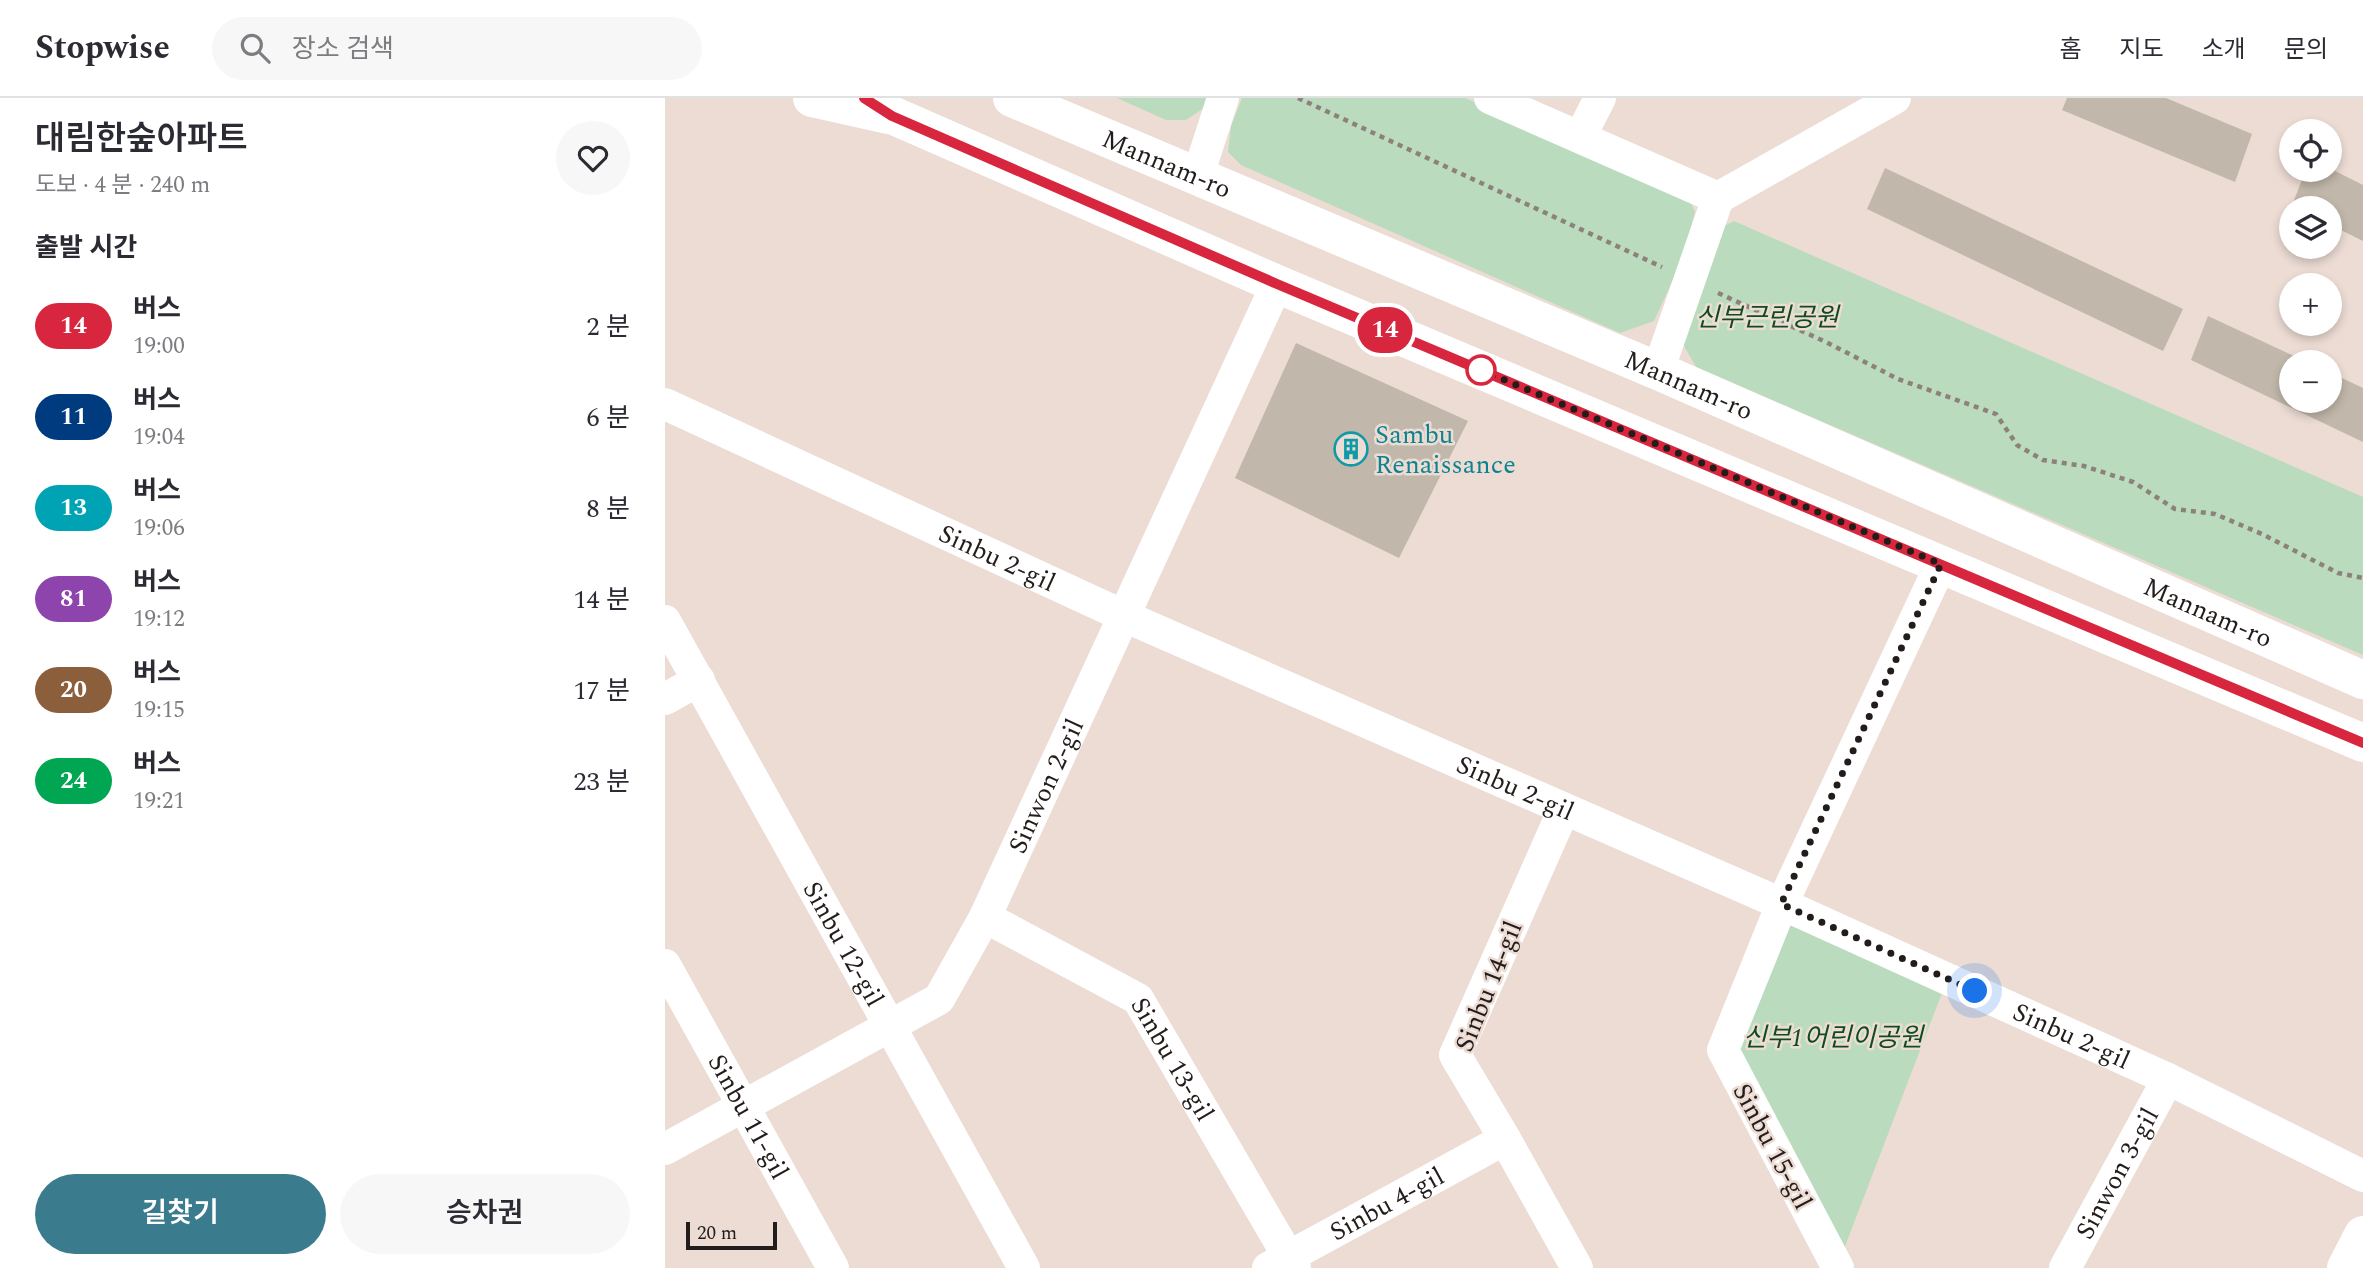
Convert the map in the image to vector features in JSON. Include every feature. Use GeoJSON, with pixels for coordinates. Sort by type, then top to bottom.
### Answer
{"type":"FeatureCollection","features":[{"type":"Feature","properties":{"kind":"main road"},"geometry":{"type":"LineString","coordinates":[[812,98],[878,107],[1277,284],[2363,744]]}},
{"type":"Feature","properties":{"kind":"main road","name":"Mannam-ro"},"geometry":{"type":"LineString","coordinates":[[1012,98],[1658,371],[2363,680]]}},
{"type":"Feature","properties":{"kind":"main road"},"geometry":{"type":"LineString","coordinates":[[2346,1268],[2363,1235]]}},
{"type":"Feature","properties":{"kind":"street"},"geometry":{"type":"LineString","coordinates":[[1198,175],[1223,98]]}},
{"type":"Feature","properties":{"kind":"street"},"geometry":{"type":"LineString","coordinates":[[1490,98],[1718,198]]}},
{"type":"Feature","properties":{"kind":"street"},"geometry":{"type":"LineString","coordinates":[[1580,136],[1600,98]]}},
{"type":"Feature","properties":{"kind":"street"},"geometry":{"type":"LineString","coordinates":[[1658,371],[1718,198],[1895,98]]}},
{"type":"Feature","properties":{"kind":"street","name":"Sinwon 2-gil"},"geometry":{"type":"LineString","coordinates":[[665,1149],[939,999],[985,918],[1277,284]]}},
{"type":"Feature","properties":{"kind":"street","name":"Sinbu 2-gil"},"geometry":{"type":"LineString","coordinates":[[665,404],[1124,615],[1781,904],[2168,1079],[2363,1176]]}},
{"type":"Feature","properties":{"kind":"street","name":"Sinbu 15-gil"},"geometry":{"type":"LineString","coordinates":[[1838,1268],[1723,1050],[1781,904],[1941,564]]}},
{"type":"Feature","properties":{"kind":"street","name":"Sinbu 12-gil"},"geometry":{"type":"LineString","coordinates":[[665,621],[1024,1268]]}},
{"type":"Feature","properties":{"kind":"street"},"geometry":{"type":"LineString","coordinates":[[665,699],[699,680]]}},
{"type":"Feature","properties":{"kind":"street","name":"Sinbu 14-gil"},"geometry":{"type":"LineString","coordinates":[[1564,809],[1455,1055],[1506,1139],[1577,1268]]}},
{"type":"Feature","properties":{"kind":"street","name":"Sinbu 13-gil"},"geometry":{"type":"LineString","coordinates":[[985,918],[1138,999],[1284,1264]]}},
{"type":"Feature","properties":{"kind":"street","name":"Sinbu 11-gil"},"geometry":{"type":"LineString","coordinates":[[665,965],[833,1268]]}},
{"type":"Feature","properties":{"kind":"street","name":"Sinwon 3-gil"},"geometry":{"type":"LineString","coordinates":[[2066,1268],[2168,1079]]}},
{"type":"Feature","properties":{"kind":"street","name":"Sinbu 4-gil"},"geometry":{"type":"LineString","coordinates":[[1284,1264],[1506,1139]]}},
{"type":"Feature","properties":{"kind":"path"},"geometry":{"type":"LineString","coordinates":[[1298,98],[1826,342],[1898,379],[1996,414],[2017,445],[2043,460],[2084,466],[2133,482],[2175,509],[2215,514],[2262,534],[2338,573],[2363,578]]}},
{"type":"Feature","properties":{"kind":"green space"},"geometry":{"type":"Polygon","coordinates":[[[1117,98],[1210,98],[1207,106],[1186,120],[1166,120],[1117,98]]]}},
{"type":"Feature","properties":{"kind":"green space","name":"신부근린공원"},"geometry":{"type":"Polygon","coordinates":[[[1242,98],[1465,98],[1686,192],[1695,212],[1683,258],[1654,321],[1620,333],[1241,165],[1228,152],[1231,126],[1242,98]]]}},
{"type":"Feature","properties":{"kind":"green space","name":"신부근린공원"},"geometry":{"type":"Polygon","coordinates":[[[1734,221],[2363,497],[2363,655],[1696,367],[1680,339],[1718,229],[1734,221]]]}},
{"type":"Feature","properties":{"kind":"green space","name":"신부1어린이공원"},"geometry":{"type":"Polygon","coordinates":[[[1794,918],[1945,985],[1844,1249],[1736,1051],[1784,925],[1794,918]]]}},
{"type":"Feature","properties":{"kind":"building"},"geometry":{"type":"Polygon","coordinates":[[[2067,98],[2166,98],[2252,134],[2235,182],[2062,110],[2067,98]]]}},
{"type":"Feature","properties":{"kind":"building"},"geometry":{"type":"Polygon","coordinates":[[[1885,168],[2183,309],[2163,351],[1867,209],[1885,168]]]}},
{"type":"Feature","properties":{"kind":"building"},"geometry":{"type":"Polygon","coordinates":[[[2342,174],[2363,185],[2363,241],[2342,230],[2342,196],[2296,196],[2301,182],[2342,182],[2342,174]]]}},
{"type":"Feature","properties":{"kind":"building"},"geometry":{"type":"Polygon","coordinates":[[[2208,316],[2281,350],[2279,350],[2279,402],[2191,360],[2208,316]]]}},
{"type":"Feature","properties":{"kind":"building","name":"Sambu Renaissance"},"geometry":{"type":"Polygon","coordinates":[[[1296,343],[1468,421],[1399,558],[1235,478],[1296,343]]]}},
{"type":"Feature","properties":{"kind":"building"},"geometry":{"type":"Polygon","coordinates":[[[2342,378],[2363,388],[2363,442],[2302,413],[2342,413],[2342,378]]]}},
{"type":"Feature","properties":{"kind":"bus line","name":"14"},"geometry":{"type":"LineString","coordinates":[[864,98],[892,116],[1277,284],[2363,743]]}},
{"type":"Feature","properties":{"kind":"place","name":"Sambu Renaissance"},"geometry":{"type":"Point","coordinates":[1351,449]}},
{"type":"Feature","properties":{"kind":"route"},"geometry":{"type":"LineString","coordinates":[[1481,370],[1941,564],[1781,904],[1975,991]]}}]}
